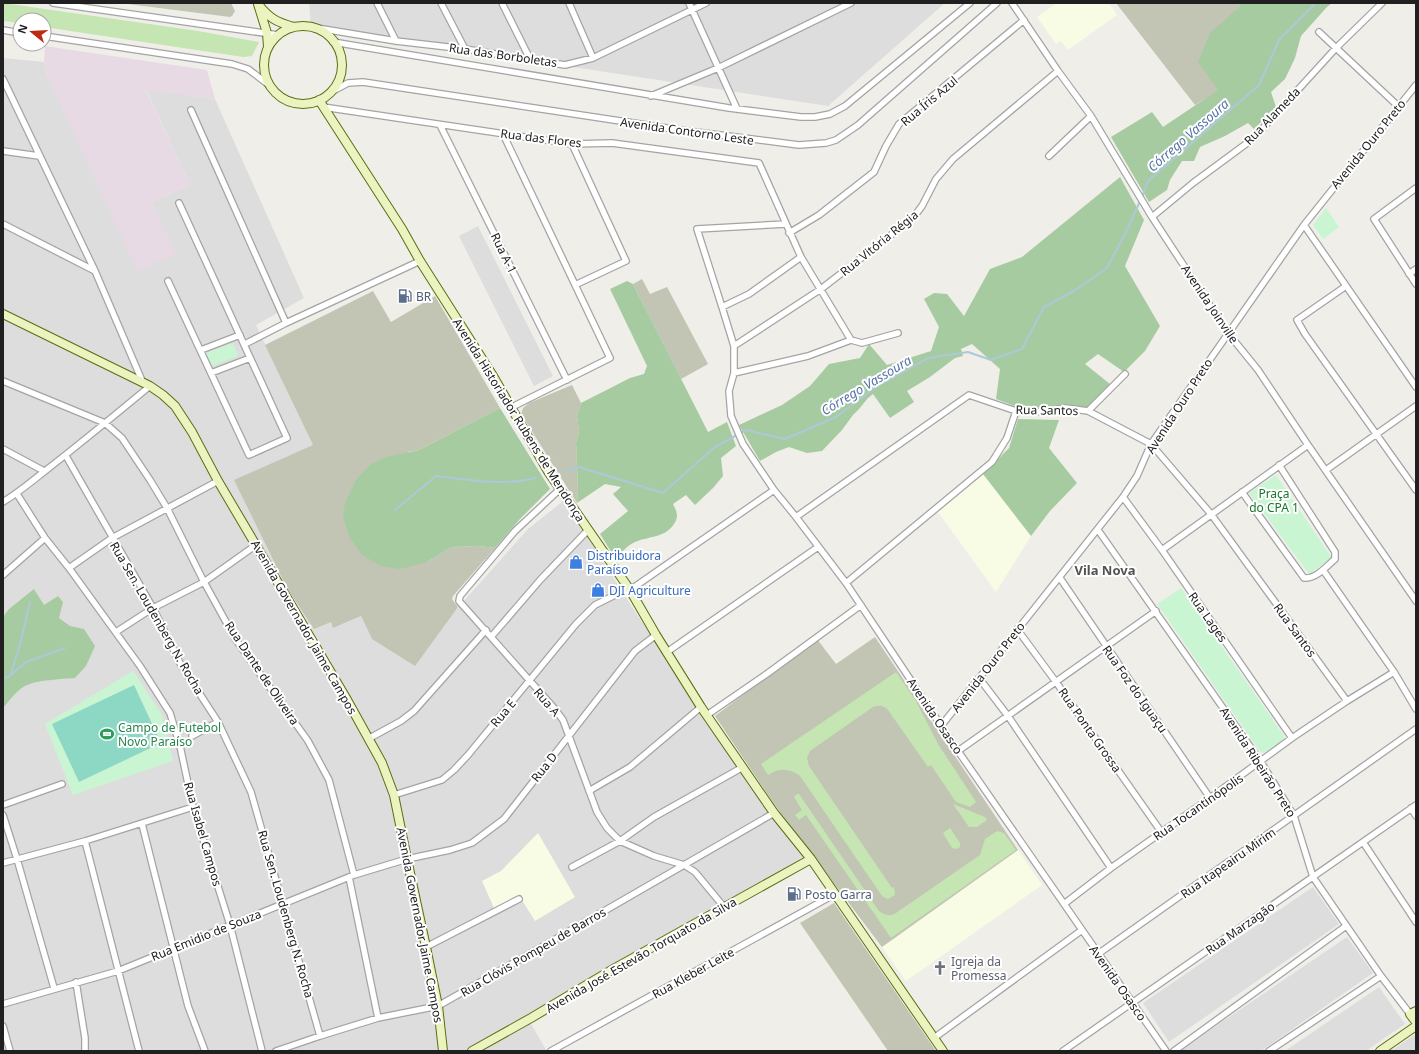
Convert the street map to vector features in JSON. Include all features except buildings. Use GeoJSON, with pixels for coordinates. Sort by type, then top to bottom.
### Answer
{"type":"FeatureCollection","features":[{"type":"Feature","properties":{"kind":"main road"},"geometry":{"type":"LineString","coordinates":[[258,3],[266,14],[284,25],[294,27],[311,27],[321,31],[330,37],[334,42],[341,57],[341,70],[338,81],[321,104],[300,104],[291,102],[282,98],[269,85],[266,79],[264,65],[268,48],[267,33],[258,3]]}},
{"type":"Feature","properties":{"kind":"main road"},"geometry":{"type":"LineString","coordinates":[[268,48],[278,35],[294,27]]}},
{"type":"Feature","properties":{"kind":"main road","name":"Avenida Historiador Rubens de Mendonça"},"geometry":{"type":"LineString","coordinates":[[321,104],[402,229],[420,261],[512,407],[560,489],[630,590],[656,635],[701,706],[774,814],[811,859],[943,1051]]}},
{"type":"Feature","properties":{"kind":"main road","name":"Avenida Governador Jaime Campos"},"geometry":{"type":"LineString","coordinates":[[3,315],[147,384],[175,406],[192,432],[218,481],[346,698],[382,763],[394,795],[438,1006],[443,1051]]}},
{"type":"Feature","properties":{"kind":"main road","name":"Avenida José Estevão Torquato da Silva"},"geometry":{"type":"LineString","coordinates":[[472,1051],[537,1015],[615,968],[811,859]]}},
{"type":"Feature","properties":{"kind":"main road","name":"Avenida Ribeirão Preto"},"geometry":{"type":"LineString","coordinates":[[1413,1012],[1416,1022]]}},
{"type":"Feature","properties":{"kind":"main road"},"geometry":{"type":"LineString","coordinates":[[1380,1051],[1416,1026]]}},
{"type":"Feature","properties":{"kind":"street"},"geometry":{"type":"LineString","coordinates":[[53,3],[278,35]]}},
{"type":"Feature","properties":{"kind":"street"},"geometry":{"type":"LineString","coordinates":[[377,3],[396,41]]}},
{"type":"Feature","properties":{"kind":"street"},"geometry":{"type":"LineString","coordinates":[[441,3],[465,49]]}},
{"type":"Feature","properties":{"kind":"street"},"geometry":{"type":"LineString","coordinates":[[502,3],[530,59]]}},
{"type":"Feature","properties":{"kind":"street"},"geometry":{"type":"LineString","coordinates":[[570,3],[593,58]]}},
{"type":"Feature","properties":{"kind":"street"},"geometry":{"type":"LineString","coordinates":[[689,3],[737,109]]}},
{"type":"Feature","properties":{"kind":"street","name":"Rua das Borboletas"},"geometry":{"type":"LineString","coordinates":[[311,27],[396,41],[465,49],[565,65],[593,58],[706,3]]}},
{"type":"Feature","properties":{"kind":"street"},"geometry":{"type":"LineString","coordinates":[[651,96],[718,68],[851,3]]}},
{"type":"Feature","properties":{"kind":"street"},"geometry":{"type":"LineString","coordinates":[[334,42],[651,96],[737,109],[801,117],[815,117],[830,114],[845,106],[970,3]]}},
{"type":"Feature","properties":{"kind":"street","name":"Avenida Contorno Leste"},"geometry":{"type":"LineString","coordinates":[[331,92],[348,83],[363,82],[644,125],[799,145],[826,144],[836,140],[858,125],[998,3]]}},
{"type":"Feature","properties":{"kind":"street","name":"Avenida Joinville"},"geometry":{"type":"LineString","coordinates":[[1012,3],[1058,71],[1091,116],[1152,217],[1228,333],[1258,370],[1416,601]]}},
{"type":"Feature","properties":{"kind":"street","name":"Rua Alameda"},"geometry":{"type":"LineString","coordinates":[[1152,217],[1193,183],[1254,138],[1336,48],[1382,3]]}},
{"type":"Feature","properties":{"kind":"street","name":"Rua Íris Azul"},"geometry":{"type":"LineString","coordinates":[[790,233],[819,215],[874,172],[886,146],[899,124],[1024,20]]}},
{"type":"Feature","properties":{"kind":"street"},"geometry":{"type":"LineString","coordinates":[[1319,32],[1398,106]]}},
{"type":"Feature","properties":{"kind":"street"},"geometry":{"type":"LineString","coordinates":[[52,37],[232,64],[248,69],[269,85]]}},
{"type":"Feature","properties":{"kind":"street","name":"Rua Vitória Régia"},"geometry":{"type":"LineString","coordinates":[[734,346],[821,289],[913,218],[922,206],[936,179],[953,159],[1058,71]]}},
{"type":"Feature","properties":{"kind":"street"},"geometry":{"type":"LineString","coordinates":[[3,79],[147,384],[105,423],[66,456],[44,471],[17,494],[3,502]]}},
{"type":"Feature","properties":{"kind":"street","name":"Avenida Ouro Preto"},"geometry":{"type":"LineString","coordinates":[[941,726],[1124,497],[1137,476],[1151,444],[1304,225],[1416,85]]}},
{"type":"Feature","properties":{"kind":"street","name":"Rua das Flores"},"geometry":{"type":"LineString","coordinates":[[321,104],[440,125],[572,144],[612,143],[759,163],[786,224]]}},
{"type":"Feature","properties":{"kind":"street"},"geometry":{"type":"LineString","coordinates":[[191,110],[286,323]]}},
{"type":"Feature","properties":{"kind":"street"},"geometry":{"type":"LineString","coordinates":[[1049,156],[1091,116]]}},
{"type":"Feature","properties":{"kind":"street","name":"Rua A-1"},"geometry":{"type":"LineString","coordinates":[[440,125],[567,380]]}},
{"type":"Feature","properties":{"kind":"street"},"geometry":{"type":"LineString","coordinates":[[502,134],[610,358],[512,407]]}},
{"type":"Feature","properties":{"kind":"street"},"geometry":{"type":"LineString","coordinates":[[572,144],[626,261],[575,286]]}},
{"type":"Feature","properties":{"kind":"street"},"geometry":{"type":"LineString","coordinates":[[3,151],[39,156]]}},
{"type":"Feature","properties":{"kind":"street"},"geometry":{"type":"LineString","coordinates":[[1416,188],[1374,219],[1416,284]]}},
{"type":"Feature","properties":{"kind":"street"},"geometry":{"type":"LineString","coordinates":[[168,282],[249,456],[287,438],[179,203]]}},
{"type":"Feature","properties":{"kind":"street"},"geometry":{"type":"LineString","coordinates":[[3,224],[95,272]]}},
{"type":"Feature","properties":{"kind":"street"},"geometry":{"type":"LineString","coordinates":[[786,224],[801,258],[851,340]]}},
{"type":"Feature","properties":{"kind":"street","name":"Avenida Osasco"},"geometry":{"type":"LineString","coordinates":[[786,224],[697,230],[734,346],[734,373],[729,391],[731,416],[740,439],[774,490],[846,583],[958,751],[1166,1051]]}},
{"type":"Feature","properties":{"kind":"street"},"geometry":{"type":"LineString","coordinates":[[1304,225],[1416,387]]}},
{"type":"Feature","properties":{"kind":"street"},"geometry":{"type":"LineString","coordinates":[[722,307],[749,294],[801,258]]}},
{"type":"Feature","properties":{"kind":"street"},"geometry":{"type":"LineString","coordinates":[[244,344],[420,261]]}},
{"type":"Feature","properties":{"kind":"street"},"geometry":{"type":"LineString","coordinates":[[1409,274],[1416,269]]}},
{"type":"Feature","properties":{"kind":"street"},"geometry":{"type":"LineString","coordinates":[[1346,286],[1297,320],[1305,334],[1416,490]]}},
{"type":"Feature","properties":{"kind":"street"},"geometry":{"type":"LineString","coordinates":[[734,373],[808,356],[851,340],[862,343],[898,333]]}},
{"type":"Feature","properties":{"kind":"street"},"geometry":{"type":"LineString","coordinates":[[200,350],[240,335]]}},
{"type":"Feature","properties":{"kind":"street"},"geometry":{"type":"LineString","coordinates":[[211,373],[250,358]]}},
{"type":"Feature","properties":{"kind":"street"},"geometry":{"type":"LineString","coordinates":[[1088,411],[1126,374]]}},
{"type":"Feature","properties":{"kind":"street","name":"Rua Dante de Oliveira"},"geometry":{"type":"LineString","coordinates":[[3,381],[105,423],[122,438],[167,508],[204,582],[236,640],[308,741],[328,780],[351,876],[378,1018]]}},
{"type":"Feature","properties":{"kind":"street","name":"Rua Santos"},"geometry":{"type":"LineString","coordinates":[[796,517],[969,395],[1016,411],[1035,412],[1066,408],[1088,411],[1151,444],[1212,514],[1347,701]]}},
{"type":"Feature","properties":{"kind":"street"},"geometry":{"type":"LineString","coordinates":[[1326,470],[1416,406]]}},
{"type":"Feature","properties":{"kind":"street"},"geometry":{"type":"LineString","coordinates":[[846,583],[992,462],[1007,438],[1016,411]]}},
{"type":"Feature","properties":{"kind":"street"},"geometry":{"type":"LineString","coordinates":[[1162,550],[1308,445]]}},
{"type":"Feature","properties":{"kind":"street"},"geometry":{"type":"LineString","coordinates":[[3,449],[44,471]]}},
{"type":"Feature","properties":{"kind":"street","name":"Rua Sen. Loudenberg N. Rocha"},"geometry":{"type":"LineString","coordinates":[[66,456],[153,608],[182,665],[218,722],[252,792],[320,1036]]}},
{"type":"Feature","properties":{"kind":"street"},"geometry":{"type":"LineString","coordinates":[[1242,492],[1304,578],[1310,578],[1323,570],[1335,559],[1335,552],[1279,465]]}},
{"type":"Feature","properties":{"kind":"street"},"geometry":{"type":"LineString","coordinates":[[69,568],[112,538],[218,481]]}},
{"type":"Feature","properties":{"kind":"street","name":"Rua A"},"geometry":{"type":"LineString","coordinates":[[560,489],[515,531],[459,597],[460,603],[486,630],[563,720],[588,791],[597,812],[607,828],[620,841],[654,856],[684,865],[695,872],[724,907]]}},
{"type":"Feature","properties":{"kind":"street","name":"Rua E"},"geometry":{"type":"LineString","coordinates":[[394,795],[430,785],[448,776],[468,755],[576,624],[595,605],[615,595],[630,590],[774,490]]}},
{"type":"Feature","properties":{"kind":"street","name":"Rua Isabel Campos"},"geometry":{"type":"LineString","coordinates":[[17,494],[45,538],[116,632],[170,712],[180,746],[193,807],[230,925],[262,1051]]}},
{"type":"Feature","properties":{"kind":"street","name":"Rua Lages"},"geometry":{"type":"LineString","coordinates":[[1124,497],[1292,738]]}},
{"type":"Feature","properties":{"kind":"street"},"geometry":{"type":"LineString","coordinates":[[491,637],[541,579],[588,530]]}},
{"type":"Feature","properties":{"kind":"street","name":"Avenida Ribeirão Preto"},"geometry":{"type":"LineString","coordinates":[[1098,530],[1261,762],[1294,816],[1313,877],[1381,976],[1413,1012]]}},
{"type":"Feature","properties":{"kind":"street"},"geometry":{"type":"LineString","coordinates":[[3,574],[45,538]]}},
{"type":"Feature","properties":{"kind":"street"},"geometry":{"type":"LineString","coordinates":[[116,632],[153,608],[204,582],[256,545]]}},
{"type":"Feature","properties":{"kind":"street"},"geometry":{"type":"LineString","coordinates":[[667,652],[818,547]]}},
{"type":"Feature","properties":{"kind":"street"},"geometry":{"type":"LineString","coordinates":[[1323,570],[1394,672],[1416,709]]}},
{"type":"Feature","properties":{"kind":"street","name":"Rua Foz do Iguaçu"},"geometry":{"type":"LineString","coordinates":[[1060,578],[1210,798]]}},
{"type":"Feature","properties":{"kind":"street"},"geometry":{"type":"LineString","coordinates":[[707,715],[768,673],[861,605]]}},
{"type":"Feature","properties":{"kind":"street"},"geometry":{"type":"LineString","coordinates":[[958,751],[1156,611]]}},
{"type":"Feature","properties":{"kind":"street","name":"Rua Ponta Grossa"},"geometry":{"type":"LineString","coordinates":[[1017,629],[1162,833]]}},
{"type":"Feature","properties":{"kind":"street"},"geometry":{"type":"LineString","coordinates":[[368,739],[401,721],[414,710],[486,630]]}},
{"type":"Feature","properties":{"kind":"street","name":"Rua D"},"geometry":{"type":"LineString","coordinates":[[407,859],[472,844],[504,820],[635,650],[656,635]]}},
{"type":"Feature","properties":{"kind":"street","name":"Rua Tocantinópolis"},"geometry":{"type":"LineString","coordinates":[[1064,904],[1110,868],[1162,833],[1292,738],[1394,672]]}},
{"type":"Feature","properties":{"kind":"street"},"geometry":{"type":"LineString","coordinates":[[979,678],[1008,716],[1110,868]]}},
{"type":"Feature","properties":{"kind":"street"},"geometry":{"type":"LineString","coordinates":[[588,791],[630,767],[701,706]]}},
{"type":"Feature","properties":{"kind":"street"},"geometry":{"type":"LineString","coordinates":[[192,736],[218,722]]}},
{"type":"Feature","properties":{"kind":"street","name":"Rua Itapeairu Mirim"},"geometry":{"type":"LineString","coordinates":[[1098,954],[1416,729]]}},
{"type":"Feature","properties":{"kind":"street"},"geometry":{"type":"LineString","coordinates":[[572,867],[620,841],[654,817],[743,767]]}},
{"type":"Feature","properties":{"kind":"street"},"geometry":{"type":"LineString","coordinates":[[3,804],[62,784]]}},
{"type":"Feature","properties":{"kind":"street"},"geometry":{"type":"LineString","coordinates":[[3,863],[85,841],[193,807]]}},
{"type":"Feature","properties":{"kind":"street"},"geometry":{"type":"LineString","coordinates":[[1414,807],[1416,816]]}},
{"type":"Feature","properties":{"kind":"street","name":"Rua Marzagão"},"geometry":{"type":"LineString","coordinates":[[1063,1051],[1414,807]]}},
{"type":"Feature","properties":{"kind":"street","name":"Rua Clóvis Pompeu de Barros"},"geometry":{"type":"LineString","coordinates":[[276,1051],[378,1018],[438,1006],[774,814]]}},
{"type":"Feature","properties":{"kind":"street"},"geometry":{"type":"LineString","coordinates":[[3,815],[54,988]]}},
{"type":"Feature","properties":{"kind":"street"},"geometry":{"type":"LineString","coordinates":[[142,824],[188,1006],[205,1051]]}},
{"type":"Feature","properties":{"kind":"street"},"geometry":{"type":"LineString","coordinates":[[85,841],[139,1051]]}},
{"type":"Feature","properties":{"kind":"street"},"geometry":{"type":"LineString","coordinates":[[1363,842],[1416,922]]}},
{"type":"Feature","properties":{"kind":"street","name":"Rua Emidio de Souza"},"geometry":{"type":"LineString","coordinates":[[3,1004],[54,988],[118,971],[351,876],[407,859]]}},
{"type":"Feature","properties":{"kind":"street","name":"Rua Kleber Leite"},"geometry":{"type":"LineString","coordinates":[[551,1051],[835,894]]}},
{"type":"Feature","properties":{"kind":"street"},"geometry":{"type":"LineString","coordinates":[[426,947],[519,899]]}},
{"type":"Feature","properties":{"kind":"street"},"geometry":{"type":"LineString","coordinates":[[1174,1051],[1346,926]]}},
{"type":"Feature","properties":{"kind":"street"},"geometry":{"type":"LineString","coordinates":[[934,1038],[1082,930]]}},
{"type":"Feature","properties":{"kind":"street"},"geometry":{"type":"LineString","coordinates":[[1269,1051],[1381,976]]}},
{"type":"Feature","properties":{"kind":"street"},"geometry":{"type":"LineString","coordinates":[[76,982],[85,1038],[85,1051]]}},
{"type":"Feature","properties":{"kind":"street"},"geometry":{"type":"LineString","coordinates":[[3,1026],[10,1051]]}},
{"type":"Feature","properties":{"kind":"shaded area"},"geometry":{"type":"Polygon","coordinates":[[[120,3],[231,3],[235,11],[230,17],[120,3]]]}},
{"type":"Feature","properties":{"kind":"shaded area"},"geometry":{"type":"Polygon","coordinates":[[[309,3],[945,3],[828,106],[311,27],[309,3]]]}},
{"type":"Feature","properties":{"kind":"shaded area"},"geometry":{"type":"Polygon","coordinates":[[[1057,3],[1109,3],[1117,15],[1068,50],[1061,41],[1056,44],[1037,17],[1057,3]]]}},
{"type":"Feature","properties":{"kind":"shaded area"},"geometry":{"type":"Polygon","coordinates":[[[1116,3],[1241,3],[1237,9],[1219,90],[1195,105],[1116,3]]]}},
{"type":"Feature","properties":{"kind":"shaded area"},"geometry":{"type":"Polygon","coordinates":[[[52,47],[207,70],[215,99],[146,90],[190,185],[152,202],[176,254],[137,271],[47,75],[44,62],[45,52],[52,52],[52,47]]]}},
{"type":"Feature","properties":{"kind":"shaded area"},"geometry":{"type":"Polygon","coordinates":[[[3,58],[44,62],[47,75],[152,202],[190,185],[146,89],[215,99],[304,298],[256,325],[313,445],[333,628],[361,616],[372,639],[446,621],[528,529],[562,502],[592,544],[630,604],[757,794],[804,859],[720,905],[466,1051],[3,1051],[3,58]]]}},
{"type":"Feature","properties":{"kind":"shaded area"},"geometry":{"type":"Polygon","coordinates":[[[478,226],[553,376],[534,386],[459,236],[478,226]]]}},
{"type":"Feature","properties":{"kind":"shaded area"},"geometry":{"type":"Polygon","coordinates":[[[642,279],[650,294],[667,287],[708,364],[681,379],[633,284],[642,279]]]}},
{"type":"Feature","properties":{"kind":"shaded area"},"geometry":{"type":"Polygon","coordinates":[[[373,291],[391,322],[435,296],[500,408],[419,450],[408,452],[427,562],[452,547],[479,546],[495,548],[453,596],[452,599],[458,607],[415,666],[372,639],[361,616],[333,628],[331,622],[314,629],[287,588],[234,480],[313,445],[265,345],[373,291]]]}},
{"type":"Feature","properties":{"kind":"shaded area"},"geometry":{"type":"Polygon","coordinates":[[[572,385],[581,403],[577,416],[579,432],[576,443],[578,490],[577,503],[521,414],[523,408],[529,403],[572,385]]]}},
{"type":"Feature","properties":{"kind":"shaded area"},"geometry":{"type":"Polygon","coordinates":[[[983,474],[1031,536],[996,592],[938,512],[983,474]]]}},
{"type":"Feature","properties":{"kind":"shaded area"},"geometry":{"type":"Polygon","coordinates":[[[875,637],[1018,850],[882,947],[774,804],[715,716],[817,639],[836,664],[875,637]]]}},
{"type":"Feature","properties":{"kind":"shaded area"},"geometry":{"type":"Polygon","coordinates":[[[538,833],[575,897],[535,921],[520,897],[494,908],[482,881],[501,871],[538,833]]]}},
{"type":"Feature","properties":{"kind":"shaded area"},"geometry":{"type":"Polygon","coordinates":[[[1018,850],[1042,885],[906,981],[882,947],[1018,850]]]}},
{"type":"Feature","properties":{"kind":"shaded area"},"geometry":{"type":"Polygon","coordinates":[[[1313,887],[1339,924],[1169,1042],[1143,1003],[1313,887]]]}},
{"type":"Feature","properties":{"kind":"shaded area"},"geometry":{"type":"Polygon","coordinates":[[[834,903],[936,1051],[888,1051],[800,923],[834,903]]]}},
{"type":"Feature","properties":{"kind":"shaded area"},"geometry":{"type":"Polygon","coordinates":[[[1347,937],[1373,973],[1261,1051],[1179,1051],[1347,937]]]}},
{"type":"Feature","properties":{"kind":"shaded area"},"geometry":{"type":"Polygon","coordinates":[[[1379,987],[1405,1024],[1366,1051],[1285,1051],[1379,987]]]}},
{"type":"Feature","properties":{"kind":"shaded area"},"geometry":{"type":"Polygon","coordinates":[[[530,1022],[546,1050],[481,1051],[530,1022]]]}},
{"type":"Feature","properties":{"kind":"shaded area"},"geometry":{"type":"Polygon","coordinates":[[[1414,1035],[1416,1038],[1416,1051],[1391,1051],[1414,1035]]]}},
{"type":"Feature","properties":{"kind":"green space"},"geometry":{"type":"Polygon","coordinates":[[[3,3],[198,31],[259,42],[252,56],[243,57],[52,28],[52,12],[12,12],[12,22],[3,21],[3,3]]]}},
{"type":"Feature","properties":{"kind":"green space"},"geometry":{"type":"Polygon","coordinates":[[[1241,3],[1332,3],[1301,36],[1295,58],[1285,79],[1271,92],[1276,107],[1254,129],[1248,123],[1225,136],[1200,147],[1194,161],[1182,161],[1170,180],[1167,190],[1149,202],[1111,137],[1152,112],[1163,127],[1218,90],[1198,62],[1210,33],[1237,9],[1241,3]]]}},
{"type":"Feature","properties":{"kind":"green space"},"geometry":{"type":"Polygon","coordinates":[[[1120,177],[1144,220],[1125,266],[1160,326],[1145,351],[1124,372],[1098,354],[1085,364],[1110,384],[1087,408],[1066,404],[1035,408],[1017,407],[996,399],[1000,369],[972,344],[961,349],[963,356],[955,358],[930,377],[907,391],[914,402],[890,418],[873,394],[822,451],[807,453],[789,447],[760,461],[739,425],[782,405],[810,386],[829,364],[860,358],[869,344],[887,365],[931,351],[939,327],[924,299],[934,293],[947,294],[964,316],[990,269],[1022,257],[1120,177]]]}},
{"type":"Feature","properties":{"kind":"green space"},"geometry":{"type":"Polygon","coordinates":[[[1326,208],[1339,227],[1323,239],[1313,225],[1326,208]]]}},
{"type":"Feature","properties":{"kind":"green space"},"geometry":{"type":"Polygon","coordinates":[[[627,281],[633,284],[708,432],[727,422],[736,446],[721,458],[723,476],[695,505],[686,495],[673,504],[677,516],[676,521],[670,529],[656,536],[632,543],[615,558],[600,534],[628,511],[613,494],[621,487],[605,484],[577,503],[578,490],[576,443],[579,432],[577,416],[581,403],[630,378],[644,374],[647,366],[610,289],[627,281]]]}},
{"type":"Feature","properties":{"kind":"green space"},"geometry":{"type":"Polygon","coordinates":[[[233,343],[238,356],[212,366],[205,353],[233,343]]]}},
{"type":"Feature","properties":{"kind":"green space"},"geometry":{"type":"Polygon","coordinates":[[[500,408],[550,489],[520,519],[495,548],[479,546],[452,547],[427,562],[400,569],[381,566],[362,555],[350,538],[343,518],[345,503],[356,480],[371,464],[386,457],[419,450],[500,408]]]}},
{"type":"Feature","properties":{"kind":"green space"},"geometry":{"type":"Polygon","coordinates":[[[1018,419],[1059,420],[1049,448],[1077,483],[1050,511],[1031,536],[983,474],[1009,448],[1018,419]]]}},
{"type":"Feature","properties":{"kind":"green space","name":"Praça do CPA 1"},"geometry":{"type":"Polygon","coordinates":[[[1276,475],[1332,558],[1309,574],[1249,493],[1276,475]]]}},
{"type":"Feature","properties":{"kind":"green space"},"geometry":{"type":"Polygon","coordinates":[[[1181,588],[1284,736],[1278,744],[1272,748],[1262,753],[1259,750],[1157,604],[1181,588]]]}},
{"type":"Feature","properties":{"kind":"green space"},"geometry":{"type":"Polygon","coordinates":[[[34,589],[44,605],[58,596],[63,602],[59,618],[70,626],[84,629],[95,646],[86,666],[75,678],[36,682],[25,686],[13,696],[3,708],[3,617],[9,609],[34,589]]]}},
{"type":"Feature","properties":{"kind":"green space","name":"Campo de Futebol Novo Paraíso"},"geometry":{"type":"Polygon","coordinates":[[[133,671],[162,715],[173,761],[73,795],[45,724],[133,671]]]}},
{"type":"Feature","properties":{"kind":"green space"},"geometry":{"type":"Polygon","coordinates":[[[896,672],[916,701],[938,744],[976,802],[970,807],[956,802],[931,765],[928,767],[888,710],[883,706],[873,707],[810,751],[807,758],[809,766],[892,888],[894,887],[895,895],[888,899],[882,896],[800,776],[788,770],[776,771],[768,775],[761,764],[896,672]]]}},
{"type":"Feature","properties":{"kind":"green space","name":"Campo de Futebol Novo Paraíso"},"geometry":{"type":"Polygon","coordinates":[[[134,685],[161,743],[79,782],[52,724],[134,685]]]}},
{"type":"Feature","properties":{"kind":"green space"},"geometry":{"type":"Polygon","coordinates":[[[799,794],[879,911],[883,914],[892,915],[896,913],[980,855],[985,839],[997,831],[1004,833],[1016,850],[891,938],[806,815],[799,820],[795,815],[802,810],[794,797],[799,794]]]}},
{"type":"Feature","properties":{"kind":"green space"},"geometry":{"type":"Polygon","coordinates":[[[953,804],[985,817],[987,820],[977,827],[969,827],[953,804]]]}},
{"type":"Feature","properties":{"kind":"green space"},"geometry":{"type":"Polygon","coordinates":[[[950,828],[960,843],[960,847],[956,849],[952,848],[943,833],[950,828]]]}},
{"type":"Feature","properties":{"kind":"waterway","name":"Córrego Vassoura"},"geometry":{"type":"LineString","coordinates":[[1142,197],[1148,181],[1259,85],[1279,40],[1316,3]]}},
{"type":"Feature","properties":{"kind":"waterway","name":"Córrego Vassoura"},"geometry":{"type":"LineString","coordinates":[[565,470],[579,467],[663,493],[715,447],[746,430],[785,439],[836,417],[874,388],[928,358],[968,352],[991,360],[1022,349],[1044,307],[1074,291],[1107,268],[1140,201]]}},
{"type":"Feature","properties":{"kind":"waterway","name":"Córrego Vassoura"},"geometry":{"type":"LineString","coordinates":[[395,510],[436,476],[499,482],[512,482],[535,478]]}},
{"type":"Feature","properties":{"kind":"waterway"},"geometry":{"type":"LineString","coordinates":[[10,676],[20,645],[30,602]]}},
{"type":"Feature","properties":{"kind":"waterway"},"geometry":{"type":"LineString","coordinates":[[3,679],[10,676],[26,662],[65,648]]}},
{"type":"Feature","properties":{"kind":"place","name":"BR"},"geometry":{"type":"Point","coordinates":[405,296]}},
{"type":"Feature","properties":{"kind":"place","name":"Distribuidora Paraíso"},"geometry":{"type":"Point","coordinates":[576,562]}},
{"type":"Feature","properties":{"kind":"place","name":"DJI Agriculture"},"geometry":{"type":"Point","coordinates":[598,590]}},
{"type":"Feature","properties":{"kind":"place","name":"Campo de Futebol Novo Paraíso"},"geometry":{"type":"Point","coordinates":[107,734]}},
{"type":"Feature","properties":{"kind":"place","name":"Posto Garra"},"geometry":{"type":"Point","coordinates":[794,894]}},
{"type":"Feature","properties":{"kind":"place","name":"Igreja da Promessa"},"geometry":{"type":"Point","coordinates":[940,968]}},
{"type":"Feature","properties":{"kind":"district","name":"Vila Nova"},"geometry":{"type":"Point","coordinates":[1105,570]}}]}
